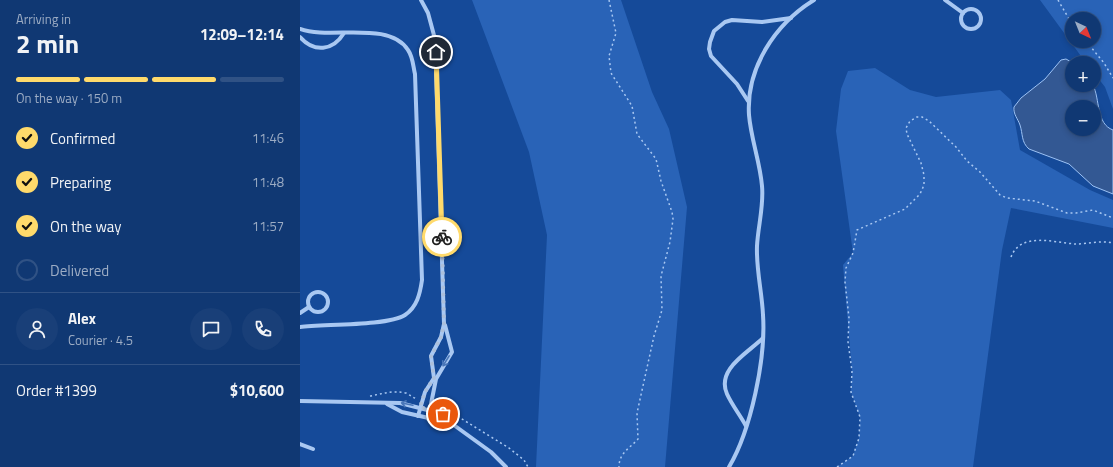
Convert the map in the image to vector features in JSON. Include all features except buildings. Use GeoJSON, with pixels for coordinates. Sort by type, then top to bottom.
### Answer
{"type":"FeatureCollection","features":[{"type":"Feature","properties":{"kind":"street"},"geometry":{"type":"LineString","coordinates":[[421,0],[428,13],[435,39],[444,324],[452,352],[436,379],[431,411],[428,419]]}},
{"type":"Feature","properties":{"kind":"street"},"geometry":{"type":"LineString","coordinates":[[729,467],[746,426],[759,377],[763,337],[763,317],[757,246],[763,201],[761,172],[751,132],[749,102],[750,87],[764,53],[773,38],[791,18],[814,0]]}},
{"type":"Feature","properties":{"kind":"street"},"geometry":{"type":"LineString","coordinates":[[945,0],[963,13]]}},
{"type":"Feature","properties":{"kind":"street"},"geometry":{"type":"LineString","coordinates":[[972,9],[978,12],[980,18],[979,25],[974,29],[965,27],[961,19],[963,13],[972,9]]}},
{"type":"Feature","properties":{"kind":"street"},"geometry":{"type":"LineString","coordinates":[[749,102],[737,84],[711,56],[709,49],[714,31],[722,24],[732,20],[762,22],[791,18]]}},
{"type":"Feature","properties":{"kind":"street"},"geometry":{"type":"LineString","coordinates":[[300,29],[322,33],[382,34],[391,36],[404,44],[412,58],[415,74],[422,280],[420,296],[413,307],[404,315],[392,320],[300,327]]}},
{"type":"Feature","properties":{"kind":"street"},"geometry":{"type":"LineString","coordinates":[[300,37],[309,45],[316,48],[326,48],[334,45],[344,33]]}},
{"type":"Feature","properties":{"kind":"street"},"geometry":{"type":"LineString","coordinates":[[313,293],[323,293],[328,298],[328,305],[324,311],[317,313],[309,307],[309,297],[313,293]]}},
{"type":"Feature","properties":{"kind":"street"},"geometry":{"type":"LineString","coordinates":[[300,313],[309,307]]}},
{"type":"Feature","properties":{"kind":"street"},"geometry":{"type":"LineString","coordinates":[[418,416],[425,392],[434,378],[431,356],[441,337],[444,324]]}},
{"type":"Feature","properties":{"kind":"street"},"geometry":{"type":"LineString","coordinates":[[746,426],[728,396],[724,387],[725,380],[730,368],[763,337]]}},
{"type":"Feature","properties":{"kind":"street"},"geometry":{"type":"LineString","coordinates":[[300,401],[387,404],[400,403],[443,414],[451,423],[491,452],[506,467]]}},
{"type":"Feature","properties":{"kind":"street"},"geometry":{"type":"LineString","coordinates":[[387,404],[402,412],[451,423]]}},
{"type":"Feature","properties":{"kind":"street"},"geometry":{"type":"LineString","coordinates":[[300,444],[313,449]]}},
{"type":"Feature","properties":{"kind":"path"},"geometry":{"type":"LineString","coordinates":[[609,0],[616,33],[609,56],[611,73],[632,106],[636,134],[656,158],[661,181],[673,218],[670,242],[661,276],[662,310],[654,336],[637,413],[638,439],[622,453],[619,459],[619,467]]}},
{"type":"Feature","properties":{"kind":"path"},"geometry":{"type":"LineString","coordinates":[[1058,0],[1065,12]]}},
{"type":"Feature","properties":{"kind":"path"},"geometry":{"type":"LineString","coordinates":[[1092,48],[1104,63],[1113,78]]}},
{"type":"Feature","properties":{"kind":"path"},"geometry":{"type":"LineString","coordinates":[[837,467],[853,456],[859,438],[860,426],[860,417],[851,392],[852,371],[848,342],[849,318],[845,282],[846,268],[853,253],[855,235],[858,230],[886,219],[905,209],[920,194],[924,185],[922,163],[906,134],[906,128],[910,122],[917,117],[922,117],[929,120],[956,147],[967,161],[980,172],[1000,195],[1008,198],[1035,201],[1066,213],[1093,210],[1113,218]]}},
{"type":"Feature","properties":{"kind":"path"},"geometry":{"type":"LineString","coordinates":[[1011,257],[1014,250],[1022,244],[1033,240],[1076,244],[1113,243]]}},
{"type":"Feature","properties":{"kind":"shaded area"},"geometry":{"type":"Polygon","coordinates":[[[472,0],[621,0],[652,92],[669,129],[687,207],[665,467],[536,467],[547,235],[529,152],[472,0]]]}},
{"type":"Feature","properties":{"kind":"shaded area"},"geometry":{"type":"Polygon","coordinates":[[[1040,0],[1113,0],[1113,109],[1105,87],[1101,82],[1101,56],[1081,56],[1075,48],[1101,48],[1101,12],[1065,12],[1065,34],[1040,0]]]}},
{"type":"Feature","properties":{"kind":"shaded area"},"geometry":{"type":"Polygon","coordinates":[[[1065,59],[1065,92],[1095,92],[1097,100],[1065,100],[1065,136],[1101,136],[1101,117],[1108,127],[1113,130],[1113,194],[1093,186],[1069,164],[1029,149],[1023,141],[1020,125],[1014,112],[1014,107],[1021,98],[1045,79],[1061,60],[1065,59]]]}},
{"type":"Feature","properties":{"kind":"shaded area"},"geometry":{"type":"Polygon","coordinates":[[[875,68],[910,90],[936,97],[1000,90],[1011,100],[1020,150],[1090,190],[1113,200],[1113,228],[1011,208],[1002,250],[973,467],[837,467],[853,456],[859,438],[860,417],[851,392],[852,371],[843,265],[853,253],[836,131],[841,89],[848,71],[875,68]]]}},
{"type":"Feature","properties":{"kind":"way so far"},"geometry":{"type":"LineString","coordinates":[[442,237],[444,324],[438,346],[431,356],[434,378],[425,392],[420,407],[443,414]]}},
{"type":"Feature","properties":{"kind":"route"},"geometry":{"type":"LineString","coordinates":[[436,52],[442,237]]}}]}
